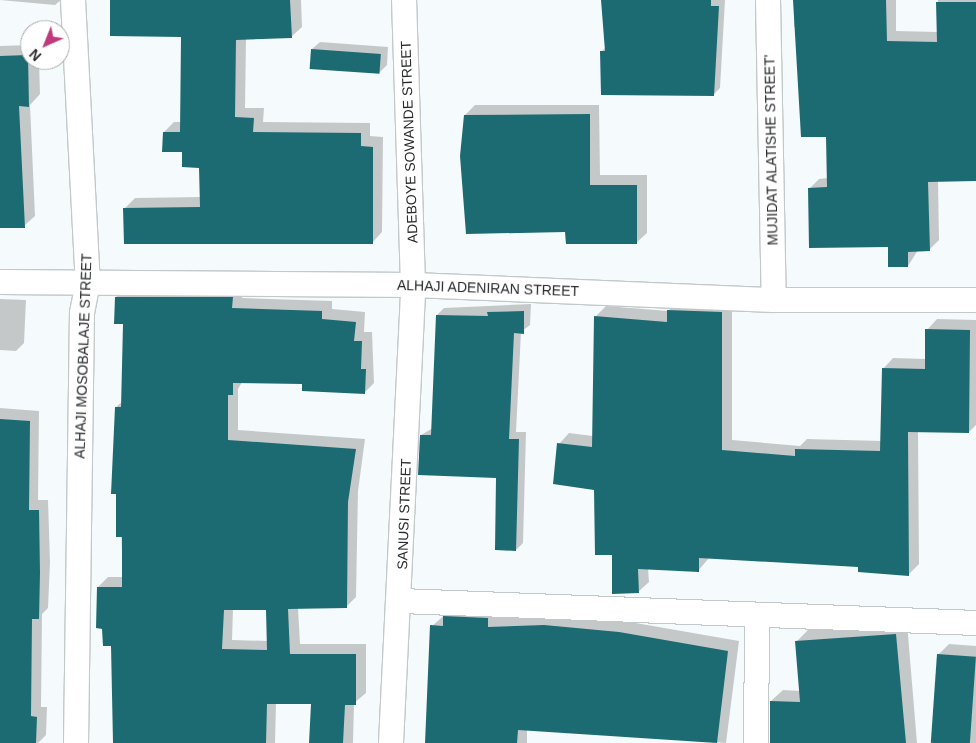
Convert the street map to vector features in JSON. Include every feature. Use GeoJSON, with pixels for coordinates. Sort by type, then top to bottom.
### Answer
{"type":"FeatureCollection","features":[{"type":"Feature","properties":{"kind":"street","name":"ALHAJI MOSOBALAJE STREET"},"geometry":{"type":"LineString","coordinates":[[73,0],[88,282],[82,313],[76,743]]}},
{"type":"Feature","properties":{"kind":"street","name":"ADEBOYE SOWANDE STREET"},"geometry":{"type":"LineString","coordinates":[[404,0],[413,285]]}},
{"type":"Feature","properties":{"kind":"street","name":"MUJIDAT ALATISHE STREET'"},"geometry":{"type":"LineString","coordinates":[[768,0],[774,300]]}},
{"type":"Feature","properties":{"kind":"street","name":"ALHAJI ADENIRAN STREET"},"geometry":{"type":"LineString","coordinates":[[0,282],[413,285],[774,300],[976,300]]}},
{"type":"Feature","properties":{"kind":"street","name":"SANUSI STREET"},"geometry":{"type":"LineString","coordinates":[[391,743],[401,601],[413,285]]}},
{"type":"Feature","properties":{"kind":"street"},"geometry":{"type":"LineString","coordinates":[[401,601],[976,624]]}},
{"type":"Feature","properties":{"kind":"street"},"geometry":{"type":"LineString","coordinates":[[756,743],[757,616]]}},
{"type":"Feature","properties":{"kind":"building"},"geometry":{"type":"Polygon","coordinates":[[[110,0],[290,0],[292,38],[236,40],[235,117],[254,118],[253,132],[361,133],[361,146],[373,147],[373,244],[124,244],[123,208],[200,207],[199,168],[182,167],[182,152],[162,152],[163,132],[180,132],[181,37],[110,36],[110,0]]]}},
{"type":"Feature","properties":{"kind":"building"},"geometry":{"type":"Polygon","coordinates":[[[601,0],[711,0],[711,6],[719,6],[714,96],[601,95],[600,51],[605,51],[601,0]]]}},
{"type":"Feature","properties":{"kind":"building"},"geometry":{"type":"Polygon","coordinates":[[[793,0],[886,0],[887,41],[937,42],[936,2],[976,2],[976,181],[928,182],[930,251],[908,252],[908,267],[888,267],[888,247],[809,248],[808,188],[827,187],[826,137],[801,137],[793,0]]]}},
{"type":"Feature","properties":{"kind":"building"},"geometry":{"type":"Polygon","coordinates":[[[311,49],[381,54],[379,74],[310,69],[311,49]]]}},
{"type":"Feature","properties":{"kind":"building"},"geometry":{"type":"Polygon","coordinates":[[[20,55],[20,70],[28,70],[29,107],[19,106],[25,228],[0,228],[0,56],[20,55]]]}},
{"type":"Feature","properties":{"kind":"building"},"geometry":{"type":"Polygon","coordinates":[[[590,114],[590,185],[637,185],[637,244],[566,244],[565,232],[466,234],[460,156],[464,115],[590,114]]]}},
{"type":"Feature","properties":{"kind":"building"},"geometry":{"type":"Polygon","coordinates":[[[115,297],[233,297],[232,308],[322,311],[322,319],[356,322],[354,341],[362,341],[361,369],[366,369],[365,394],[302,391],[302,384],[233,383],[233,395],[228,395],[228,440],[356,449],[348,502],[347,608],[288,609],[290,654],[356,654],[356,705],[345,705],[343,743],[309,743],[311,704],[267,704],[266,743],[113,743],[111,646],[103,646],[102,629],[96,628],[97,587],[122,587],[122,537],[116,537],[116,494],[111,494],[115,407],[121,407],[123,324],[114,324],[115,297]],[[224,610],[222,649],[267,650],[266,610],[224,610]]]}},
{"type":"Feature","properties":{"kind":"building"},"geometry":{"type":"Polygon","coordinates":[[[667,310],[722,312],[722,450],[795,456],[795,449],[880,451],[882,368],[925,369],[925,329],[970,330],[969,433],[908,432],[909,576],[858,572],[858,567],[699,558],[699,572],[638,569],[639,593],[612,594],[612,555],[595,555],[594,490],[553,484],[557,443],[592,447],[594,316],[667,322],[667,310]]]}},
{"type":"Feature","properties":{"kind":"building"},"geometry":{"type":"Polygon","coordinates":[[[524,311],[524,334],[514,333],[509,439],[519,439],[516,551],[495,550],[496,478],[418,475],[420,435],[431,435],[436,315],[488,316],[487,312],[524,311]]]}},
{"type":"Feature","properties":{"kind":"building"},"geometry":{"type":"Polygon","coordinates":[[[0,419],[30,421],[29,510],[39,510],[39,619],[32,619],[31,716],[37,717],[36,743],[0,743],[0,419]]]}},
{"type":"Feature","properties":{"kind":"building"},"geometry":{"type":"Polygon","coordinates":[[[443,616],[488,618],[488,627],[544,625],[619,632],[728,651],[717,743],[518,730],[517,743],[425,743],[430,625],[443,626],[443,616]]]}},
{"type":"Feature","properties":{"kind":"building"},"geometry":{"type":"Polygon","coordinates":[[[896,634],[906,743],[770,743],[770,701],[800,702],[795,641],[896,634]]]}},
{"type":"Feature","properties":{"kind":"building"},"geometry":{"type":"Polygon","coordinates":[[[937,654],[976,657],[970,743],[931,743],[937,654]]]}}]}
